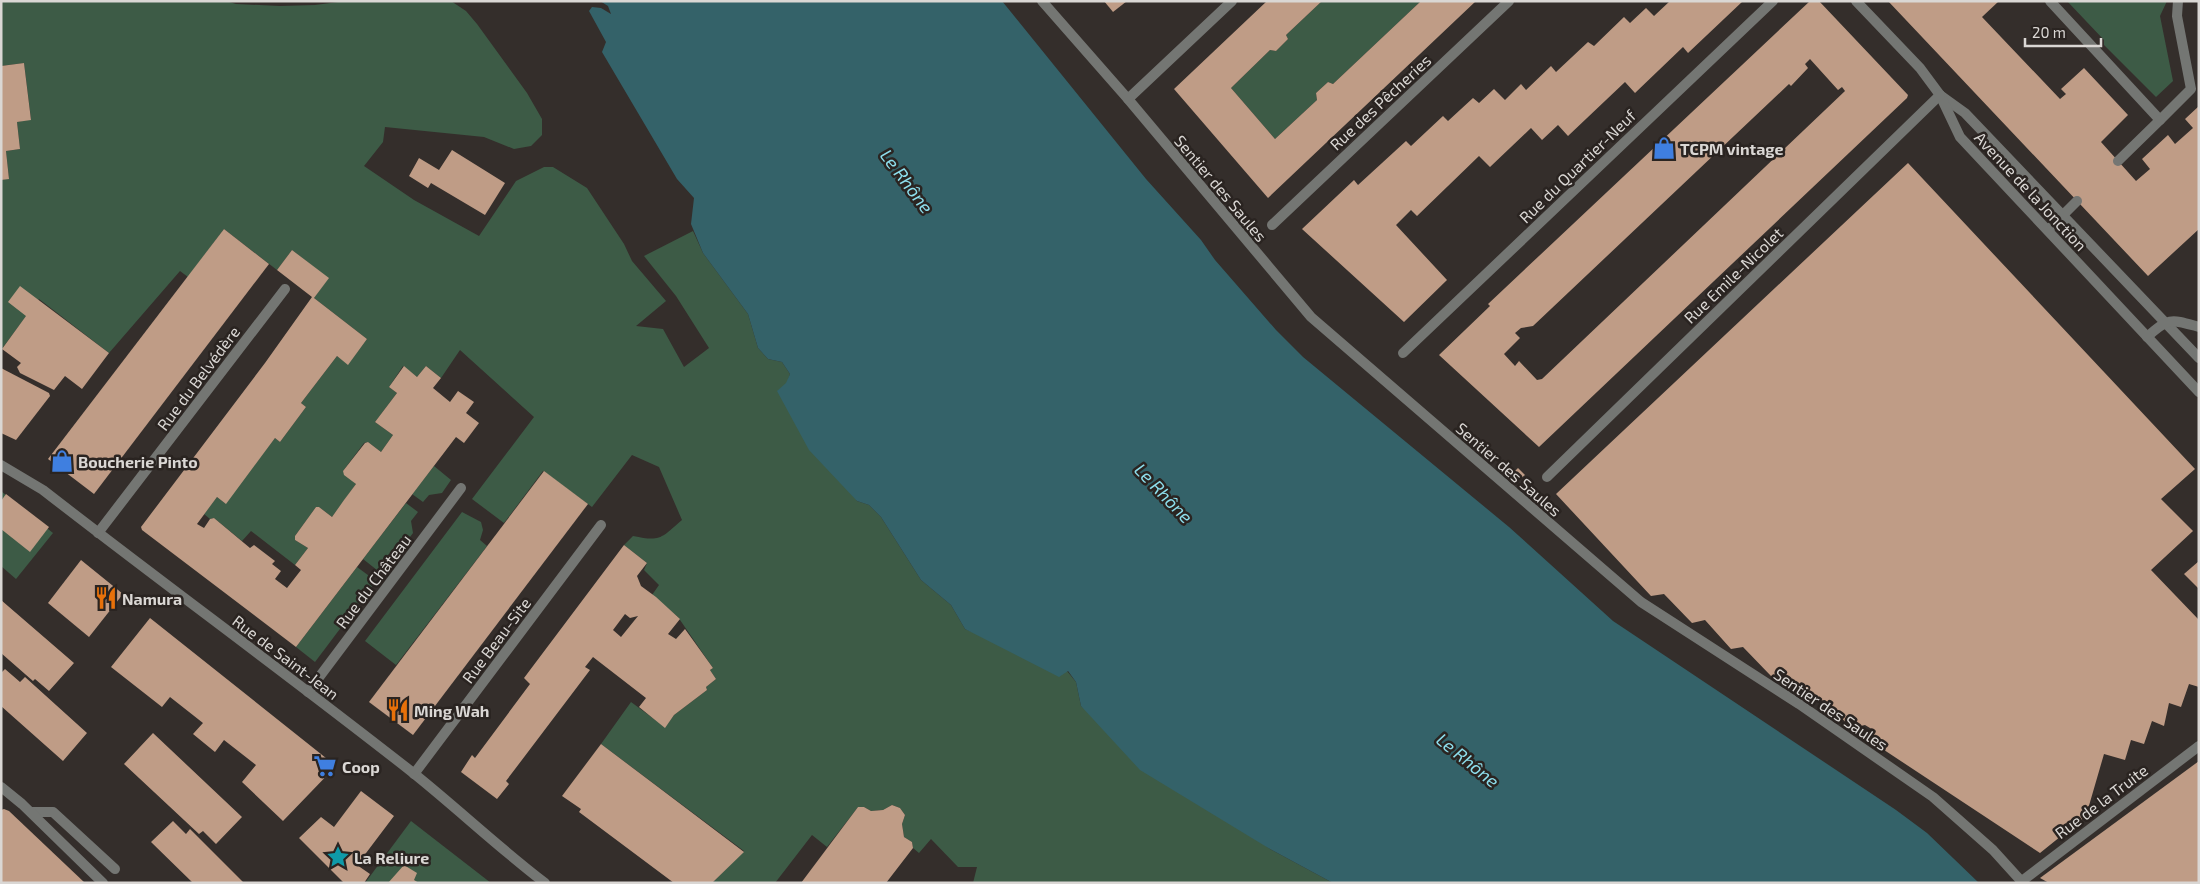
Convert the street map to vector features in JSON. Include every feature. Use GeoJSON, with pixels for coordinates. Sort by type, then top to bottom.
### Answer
{"type":"FeatureCollection","features":[{"type":"Feature","properties":{"kind":"street","name":"Sentier des Saules"},"geometry":{"type":"LineString","coordinates":[[1042,1],[1128,99],[1311,317],[1641,602],[1798,704],[1933,798],[1993,850],[2023,882]]}},
{"type":"Feature","properties":{"kind":"street"},"geometry":{"type":"LineString","coordinates":[[1128,99],[1232,1]]}},
{"type":"Feature","properties":{"kind":"street","name":"Rue des Pêcheries"},"geometry":{"type":"LineString","coordinates":[[1272,225],[1509,1]]}},
{"type":"Feature","properties":{"kind":"street","name":"Rue du Quartier-Neuf"},"geometry":{"type":"LineString","coordinates":[[1403,353],[1773,1]]}},
{"type":"Feature","properties":{"kind":"street","name":"Avenue de la Jonction"},"geometry":{"type":"LineString","coordinates":[[1856,1],[1920,68],[1940,95],[1960,137],[2199,392]]}},
{"type":"Feature","properties":{"kind":"street"},"geometry":{"type":"LineString","coordinates":[[2050,1],[2160,120]]}},
{"type":"Feature","properties":{"kind":"street"},"geometry":{"type":"LineString","coordinates":[[2118,161],[2191,89],[2177,16],[2178,1]]}},
{"type":"Feature","properties":{"kind":"street"},"geometry":{"type":"LineString","coordinates":[[1940,95],[1965,113],[2199,358]]}},
{"type":"Feature","properties":{"kind":"street","name":"Rue Emile-Nicolet"},"geometry":{"type":"LineString","coordinates":[[1547,477],[1940,95]]}},
{"type":"Feature","properties":{"kind":"street"},"geometry":{"type":"LineString","coordinates":[[2048,230],[2077,201]]}},
{"type":"Feature","properties":{"kind":"street","name":"Rue du Belvédère"},"geometry":{"type":"LineString","coordinates":[[98,533],[285,289]]}},
{"type":"Feature","properties":{"kind":"street"},"geometry":{"type":"LineString","coordinates":[[2147,337],[2164,322],[2183,322],[2199,327]]}},
{"type":"Feature","properties":{"kind":"street","name":"Rue de Saint-Jean"},"geometry":{"type":"LineString","coordinates":[[1,465],[43,490],[308,692],[414,774],[508,855],[545,883]]}},
{"type":"Feature","properties":{"kind":"street","name":"Rue du Château"},"geometry":{"type":"LineString","coordinates":[[308,692],[461,488]]}},
{"type":"Feature","properties":{"kind":"street","name":"Rue Beau-Site"},"geometry":{"type":"LineString","coordinates":[[414,774],[601,525]]}},
{"type":"Feature","properties":{"kind":"street","name":"Rue de la Truite"},"geometry":{"type":"LineString","coordinates":[[2023,882],[2199,746]]}},
{"type":"Feature","properties":{"kind":"street"},"geometry":{"type":"LineString","coordinates":[[1,787],[31,812],[103,883]]}},
{"type":"Feature","properties":{"kind":"street"},"geometry":{"type":"LineString","coordinates":[[31,812],[53,812],[115,869]]}},
{"type":"Feature","properties":{"kind":"green space"},"geometry":{"type":"Polygon","coordinates":[[[1,1],[226,1],[236,4],[280,6],[315,5],[346,1],[451,1],[466,11],[477,24],[527,93],[542,119],[542,135],[531,146],[514,149],[484,137],[385,127],[383,142],[364,166],[414,200],[479,236],[516,181],[544,167],[553,167],[587,188],[624,244],[632,261],[666,301],[636,326],[663,329],[684,367],[709,348],[676,296],[644,256],[693,231],[703,253],[748,314],[758,348],[768,359],[782,362],[790,374],[787,383],[857,501],[869,505],[881,517],[921,580],[951,605],[965,629],[1067,671],[1076,682],[1081,706],[1270,849],[1333,883],[973,883],[977,867],[958,867],[931,839],[919,853],[913,848],[912,842],[904,837],[902,824],[905,815],[900,808],[892,805],[883,810],[871,811],[864,807],[858,807],[827,847],[812,835],[775,883],[712,883],[744,851],[601,744],[631,702],[665,727],[674,715],[707,690],[706,687],[716,679],[710,670],[713,668],[678,617],[652,595],[659,585],[644,570],[647,563],[624,545],[633,536],[650,539],[665,535],[682,520],[659,467],[632,455],[592,507],[543,471],[504,523],[472,499],[534,417],[460,350],[441,378],[426,366],[417,377],[403,366],[389,387],[397,393],[375,422],[393,435],[381,452],[368,442],[364,443],[343,471],[356,484],[332,517],[319,507],[316,507],[295,536],[295,540],[308,548],[295,565],[251,531],[242,541],[214,518],[210,519],[204,514],[217,497],[225,503],[275,438],[280,442],[306,407],[301,403],[337,356],[348,364],[367,339],[314,298],[328,278],[292,250],[277,270],[224,229],[188,277],[180,271],[109,353],[39,299],[1,350],[1,180],[9,178],[6,151],[20,149],[17,122],[31,119],[24,63],[1,66],[1,1]]]}},
{"type":"Feature","properties":{"kind":"green space"},"geometry":{"type":"Polygon","coordinates":[[[1322,1],[1421,1],[1333,84],[1328,82],[1316,93],[1317,100],[1275,139],[1231,88],[1270,50],[1276,51],[1288,39],[1286,35],[1322,1]]]}},
{"type":"Feature","properties":{"kind":"green space"},"geometry":{"type":"Polygon","coordinates":[[[2067,1],[2167,1],[2160,16],[2173,81],[2156,97],[2104,45],[2104,40],[2067,1]]]}},
{"type":"Feature","properties":{"kind":"green space"},"geometry":{"type":"Polygon","coordinates":[[[434,466],[451,480],[442,493],[429,495],[423,502],[412,494],[434,466]]]}},
{"type":"Feature","properties":{"kind":"green space"},"geometry":{"type":"Polygon","coordinates":[[[1,491],[53,533],[16,579],[1,566],[1,491]]]}},
{"type":"Feature","properties":{"kind":"green space"},"geometry":{"type":"Polygon","coordinates":[[[406,503],[418,512],[411,521],[413,533],[382,574],[363,559],[406,503]]]}},
{"type":"Feature","properties":{"kind":"green space"},"geometry":{"type":"Polygon","coordinates":[[[462,512],[481,522],[483,530],[480,540],[487,546],[396,665],[365,641],[462,512]]]}},
{"type":"Feature","properties":{"kind":"green space"},"geometry":{"type":"Polygon","coordinates":[[[357,567],[376,581],[315,662],[296,647],[357,567]]]}},
{"type":"Feature","properties":{"kind":"green space"},"geometry":{"type":"Polygon","coordinates":[[[411,821],[491,883],[365,883],[411,821]]]}},
{"type":"Feature","properties":{"kind":"water","name":"Le Rhône"},"geometry":{"type":"Polygon","coordinates":[[[600,1],[1002,1],[1146,179],[1201,240],[1215,260],[1276,330],[1303,357],[1509,527],[1613,621],[1896,810],[1927,833],[1979,883],[1333,883],[1270,849],[1140,770],[1081,706],[1076,682],[1068,671],[1059,677],[965,629],[951,605],[921,580],[881,517],[869,505],[857,501],[809,450],[777,391],[786,383],[790,374],[782,362],[768,359],[758,348],[748,314],[703,253],[691,224],[694,198],[677,179],[602,52],[606,42],[589,11],[592,7],[601,8],[611,14],[608,6],[600,1]]]}},
{"type":"Feature","properties":{"kind":"building"},"geometry":{"type":"Polygon","coordinates":[[[1104,1],[1127,1],[1113,12],[1104,1]]]}},
{"type":"Feature","properties":{"kind":"building"},"geometry":{"type":"Polygon","coordinates":[[[1267,1],[1322,1],[1286,35],[1288,39],[1276,51],[1270,50],[1231,88],[1275,139],[1317,100],[1316,93],[1328,82],[1333,84],[1421,1],[1476,1],[1268,198],[1174,89],[1267,1]]]}},
{"type":"Feature","properties":{"kind":"building"},"geometry":{"type":"Polygon","coordinates":[[[1670,1],[1743,1],[1688,53],[1683,47],[1635,93],[1625,82],[1568,136],[1558,125],[1542,140],[1531,128],[1490,167],[1479,156],[1417,216],[1411,210],[1396,225],[1447,280],[1404,322],[1302,229],[1354,180],[1358,185],[1406,141],[1411,146],[1443,116],[1448,121],[1473,98],[1479,103],[1494,89],[1505,100],[1521,84],[1526,90],[1551,66],[1556,72],[1588,42],[1594,46],[1624,17],[1630,23],[1646,8],[1654,16],[1670,1]]]}},
{"type":"Feature","properties":{"kind":"building"},"geometry":{"type":"Polygon","coordinates":[[[1810,1],[1819,1],[1908,95],[1539,447],[1439,355],[1490,306],[1488,304],[1810,1]],[[1810,59],[1805,64],[1808,68],[1791,86],[1789,84],[1533,326],[1521,328],[1515,333],[1520,338],[1504,354],[1515,366],[1519,361],[1537,380],[1542,379],[1845,91],[1842,87],[1838,90],[1810,59]]]}},
{"type":"Feature","properties":{"kind":"building"},"geometry":{"type":"Polygon","coordinates":[[[1888,1],[1999,1],[1982,17],[2060,99],[2066,94],[2061,89],[2084,68],[2128,115],[2101,142],[2136,181],[2150,169],[2142,159],[2168,135],[2175,144],[2193,128],[2185,119],[2199,106],[2199,229],[2148,276],[1888,1]]]}},
{"type":"Feature","properties":{"kind":"building"},"geometry":{"type":"Polygon","coordinates":[[[24,63],[31,120],[17,122],[20,149],[6,151],[9,179],[1,180],[1,66],[24,63]]]}},
{"type":"Feature","properties":{"kind":"building"},"geometry":{"type":"Polygon","coordinates":[[[452,150],[505,183],[485,215],[431,183],[428,188],[409,176],[419,158],[439,170],[452,150]]]}},
{"type":"Feature","properties":{"kind":"building"},"geometry":{"type":"Polygon","coordinates":[[[1908,163],[2195,469],[2161,499],[2193,531],[2151,570],[2199,620],[2199,687],[2189,684],[2181,707],[2169,703],[2164,726],[2152,721],[2144,744],[2131,740],[2125,760],[2104,754],[2086,816],[2040,853],[1869,740],[1875,731],[1865,725],[1851,728],[1825,700],[1810,702],[1783,673],[1771,676],[1743,647],[1731,649],[1705,620],[1692,623],[1664,594],[1651,596],[1556,494],[1908,163]]]}},
{"type":"Feature","properties":{"kind":"building"},"geometry":{"type":"Polygon","coordinates":[[[224,229],[269,264],[94,494],[48,459],[224,229]]]}},
{"type":"Feature","properties":{"kind":"building"},"geometry":{"type":"Polygon","coordinates":[[[292,250],[329,278],[314,298],[367,339],[348,365],[337,356],[301,403],[306,407],[280,442],[275,438],[226,504],[217,497],[197,524],[204,528],[210,519],[214,518],[250,548],[254,545],[275,561],[272,564],[281,571],[275,579],[287,588],[301,570],[295,565],[308,548],[295,540],[295,536],[316,507],[319,507],[332,517],[356,484],[344,475],[343,471],[365,443],[368,442],[381,452],[393,435],[375,422],[397,393],[389,387],[404,366],[417,377],[426,366],[441,378],[433,388],[450,402],[458,391],[474,402],[466,413],[479,423],[464,443],[456,437],[296,647],[142,530],[141,527],[265,363],[312,297],[277,270],[292,250]]]}},
{"type":"Feature","properties":{"kind":"building"},"geometry":{"type":"Polygon","coordinates":[[[20,286],[109,353],[82,389],[65,376],[54,390],[20,373],[17,367],[21,363],[2,349],[26,316],[8,302],[20,286]]]}},
{"type":"Feature","properties":{"kind":"building"},"geometry":{"type":"Polygon","coordinates":[[[1,368],[49,393],[50,396],[16,440],[1,433],[1,368]]]}},
{"type":"Feature","properties":{"kind":"building"},"geometry":{"type":"Polygon","coordinates":[[[1518,468],[1525,475],[1520,479],[1514,472],[1518,468]]]}},
{"type":"Feature","properties":{"kind":"building"},"geometry":{"type":"Polygon","coordinates":[[[544,471],[588,504],[413,735],[369,702],[544,471]]]}},
{"type":"Feature","properties":{"kind":"building"},"geometry":{"type":"Polygon","coordinates":[[[6,494],[49,527],[30,552],[1,529],[1,501],[6,494]]]}},
{"type":"Feature","properties":{"kind":"building"},"geometry":{"type":"Polygon","coordinates":[[[624,545],[647,563],[637,576],[641,586],[680,619],[668,634],[676,639],[685,629],[713,668],[710,670],[716,679],[706,687],[707,690],[674,715],[665,728],[639,707],[646,698],[593,657],[585,667],[590,670],[506,781],[509,784],[497,799],[461,772],[472,755],[475,758],[530,684],[524,678],[624,545]],[[625,614],[613,630],[621,637],[638,616],[630,618],[625,614]]]}},
{"type":"Feature","properties":{"kind":"building"},"geometry":{"type":"Polygon","coordinates":[[[81,560],[123,594],[89,637],[48,603],[81,560]]]}},
{"type":"Feature","properties":{"kind":"building"},"geometry":{"type":"Polygon","coordinates":[[[2199,561],[2199,589],[2184,574],[2199,561]]]}},
{"type":"Feature","properties":{"kind":"building"},"geometry":{"type":"Polygon","coordinates":[[[1,600],[74,663],[49,691],[35,679],[33,681],[1,653],[1,600]]]}},
{"type":"Feature","properties":{"kind":"building"},"geometry":{"type":"Polygon","coordinates":[[[150,618],[336,766],[283,821],[242,782],[256,765],[224,740],[215,752],[193,734],[203,723],[170,697],[162,707],[111,667],[150,618]]]}},
{"type":"Feature","properties":{"kind":"building"},"geometry":{"type":"Polygon","coordinates":[[[5,669],[20,682],[25,677],[87,733],[63,761],[1,706],[1,673],[5,669]]]}},
{"type":"Feature","properties":{"kind":"building"},"geometry":{"type":"Polygon","coordinates":[[[153,733],[242,817],[216,844],[203,831],[199,834],[124,764],[153,733]]]}},
{"type":"Feature","properties":{"kind":"building"},"geometry":{"type":"Polygon","coordinates":[[[601,744],[744,852],[712,883],[674,883],[579,812],[581,809],[562,796],[601,744]]]}},
{"type":"Feature","properties":{"kind":"building"},"geometry":{"type":"Polygon","coordinates":[[[2199,761],[2199,883],[2049,883],[2040,878],[2199,761]]]}},
{"type":"Feature","properties":{"kind":"building"},"geometry":{"type":"Polygon","coordinates":[[[361,791],[394,816],[357,865],[370,874],[364,883],[344,883],[299,838],[321,817],[334,827],[361,791]]]}},
{"type":"Feature","properties":{"kind":"building"},"geometry":{"type":"Polygon","coordinates":[[[892,805],[900,808],[905,815],[902,824],[904,837],[912,842],[913,848],[886,883],[801,883],[858,807],[864,807],[871,811],[883,810],[892,805]]]}},
{"type":"Feature","properties":{"kind":"building"},"geometry":{"type":"Polygon","coordinates":[[[1,810],[9,811],[85,883],[1,883],[1,810]]]}},
{"type":"Feature","properties":{"kind":"building"},"geometry":{"type":"Polygon","coordinates":[[[173,821],[186,834],[190,829],[244,883],[193,883],[151,842],[173,821]]]}},
{"type":"Feature","properties":{"kind":"building"},"geometry":{"type":"Polygon","coordinates":[[[404,865],[417,873],[414,880],[419,883],[388,883],[404,865]]]}},
{"type":"Feature","properties":{"kind":"place","name":"TCPM vintage"},"geometry":{"type":"Point","coordinates":[1664,148]}},
{"type":"Feature","properties":{"kind":"place","name":"Boucherie Pinto"},"geometry":{"type":"Point","coordinates":[62,461]}},
{"type":"Feature","properties":{"kind":"place","name":"Namura"},"geometry":{"type":"Point","coordinates":[106,598]}},
{"type":"Feature","properties":{"kind":"place","name":"Ming Wah"},"geometry":{"type":"Point","coordinates":[398,710]}},
{"type":"Feature","properties":{"kind":"place","name":"Coop"},"geometry":{"type":"Point","coordinates":[325,766]}},
{"type":"Feature","properties":{"kind":"place","name":"La Reliure"},"geometry":{"type":"Point","coordinates":[338,857]}}]}
